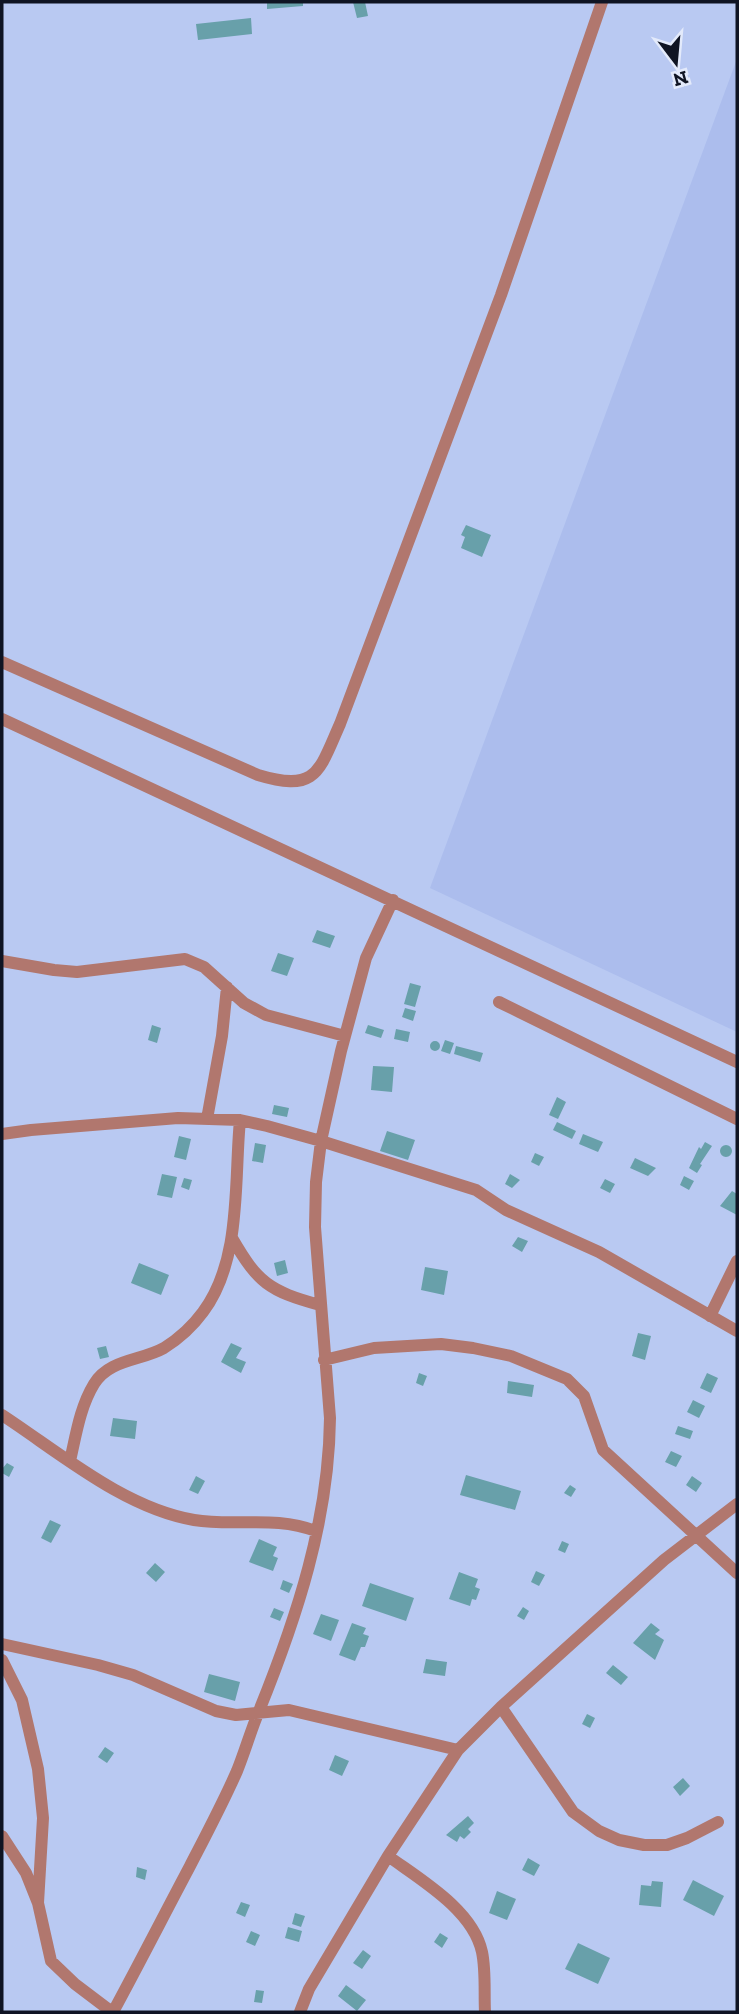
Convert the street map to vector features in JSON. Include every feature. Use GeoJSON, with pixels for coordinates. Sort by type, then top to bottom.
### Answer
{"type":"FeatureCollection","features":[{"type":"Feature","properties":{"kind":"street"},"geometry":{"type":"LineString","coordinates":[[2,663],[258,775],[279,781],[296,781],[314,776],[340,724],[501,295],[602,2]]}},
{"type":"Feature","properties":{"kind":"street"},"geometry":{"type":"LineString","coordinates":[[2,719],[737,1062]]}},
{"type":"Feature","properties":{"kind":"street"},"geometry":{"type":"LineString","coordinates":[[2,1836],[26,1873],[38,1903],[51,1962],[113,2012],[237,1770],[301,1598],[316,1531],[330,1446],[315,1227],[316,1182],[321,1141],[366,958],[393,900]]}},
{"type":"Feature","properties":{"kind":"street"},"geometry":{"type":"LineString","coordinates":[[2,961],[77,972],[185,959],[204,967],[244,1003],[266,1015],[345,1036]]}},
{"type":"Feature","properties":{"kind":"street"},"geometry":{"type":"LineString","coordinates":[[207,1119],[222,1036],[227,987]]}},
{"type":"Feature","properties":{"kind":"street"},"geometry":{"type":"LineString","coordinates":[[499,1002],[737,1119]]}},
{"type":"Feature","properties":{"kind":"street"},"geometry":{"type":"LineString","coordinates":[[2,1134],[178,1118],[240,1120],[321,1141],[476,1190],[506,1210],[599,1252],[737,1331]]}},
{"type":"Feature","properties":{"kind":"street"},"geometry":{"type":"LineString","coordinates":[[70,1461],[82,1410],[95,1382],[116,1364],[162,1349],[185,1334],[204,1311],[222,1281],[232,1238],[240,1120]]}},
{"type":"Feature","properties":{"kind":"street"},"geometry":{"type":"LineString","coordinates":[[232,1238],[250,1268],[266,1284],[297,1299],[320,1305]]}},
{"type":"Feature","properties":{"kind":"street"},"geometry":{"type":"LineString","coordinates":[[709,1316],[737,1261]]}},
{"type":"Feature","properties":{"kind":"street"},"geometry":{"type":"LineString","coordinates":[[324,1360],[374,1348],[441,1344],[511,1356],[567,1379],[584,1396],[603,1450],[737,1573]]}},
{"type":"Feature","properties":{"kind":"street"},"geometry":{"type":"LineString","coordinates":[[2,1415],[121,1492],[159,1510],[193,1520],[295,1524],[316,1531]]}},
{"type":"Feature","properties":{"kind":"street"},"geometry":{"type":"LineString","coordinates":[[300,2012],[309,1989],[388,1856],[458,1750],[500,1706],[664,1560],[737,1504]]}},
{"type":"Feature","properties":{"kind":"street"},"geometry":{"type":"LineString","coordinates":[[2,1644],[133,1675],[216,1711],[236,1715],[289,1710],[458,1750]]}},
{"type":"Feature","properties":{"kind":"street"},"geometry":{"type":"LineString","coordinates":[[2,1660],[22,1700],[38,1769],[43,1818],[38,1903]]}},
{"type":"Feature","properties":{"kind":"street"},"geometry":{"type":"LineString","coordinates":[[500,1706],[573,1812],[599,1831],[619,1840],[643,1845],[667,1845],[718,1822]]}},
{"type":"Feature","properties":{"kind":"street"},"geometry":{"type":"LineString","coordinates":[[388,1856],[435,1890],[467,1921],[477,1937],[482,1955],[485,2012]]}},
{"type":"Feature","properties":{"kind":"shaded area"},"geometry":{"type":"Polygon","coordinates":[[[737,59],[737,1032],[430,888],[737,59]]]}},
{"type":"Feature","properties":{"kind":"building"},"geometry":{"type":"Polygon","coordinates":[[[267,2],[303,2],[303,6],[267,9],[267,2]]]}},
{"type":"Feature","properties":{"kind":"building"},"geometry":{"type":"Polygon","coordinates":[[[353,2],[365,2],[368,16],[357,18],[353,2]]]}},
{"type":"Feature","properties":{"kind":"building"},"geometry":{"type":"Polygon","coordinates":[[[251,18],[252,34],[198,40],[196,24],[251,18]]]}},
{"type":"Feature","properties":{"kind":"building"},"geometry":{"type":"Polygon","coordinates":[[[466,525],[491,535],[482,557],[461,548],[465,537],[461,535],[466,525]]]}},
{"type":"Feature","properties":{"kind":"building"},"geometry":{"type":"Polygon","coordinates":[[[317,930],[335,936],[330,948],[312,942],[317,930]]]}},
{"type":"Feature","properties":{"kind":"building"},"geometry":{"type":"Polygon","coordinates":[[[278,953],[294,958],[287,976],[271,971],[278,953]]]}},
{"type":"Feature","properties":{"kind":"building"},"geometry":{"type":"Polygon","coordinates":[[[410,983],[421,986],[415,1007],[404,1004],[410,983]]]}},
{"type":"Feature","properties":{"kind":"building"},"geometry":{"type":"Polygon","coordinates":[[[405,1008],[416,1011],[413,1021],[402,1017],[405,1008]]]}},
{"type":"Feature","properties":{"kind":"building"},"geometry":{"type":"Polygon","coordinates":[[[152,1025],[161,1028],[157,1043],[148,1040],[152,1025]]]}},
{"type":"Feature","properties":{"kind":"building"},"geometry":{"type":"Polygon","coordinates":[[[368,1025],[384,1030],[381,1038],[365,1033],[368,1025]]]}},
{"type":"Feature","properties":{"kind":"building"},"geometry":{"type":"Polygon","coordinates":[[[396,1029],[410,1032],[408,1042],[394,1039],[396,1029]]]}},
{"type":"Feature","properties":{"kind":"building"},"geometry":{"type":"Polygon","coordinates":[[[445,1040],[454,1043],[450,1054],[441,1051],[445,1040]]]}},
{"type":"Feature","properties":{"kind":"building"},"geometry":{"type":"Polygon","coordinates":[[[435,1041],[439,1042],[439,1050],[435,1051],[431,1050],[430,1046],[431,1042],[435,1041]]]}},
{"type":"Feature","properties":{"kind":"building"},"geometry":{"type":"Polygon","coordinates":[[[456,1046],[483,1053],[480,1062],[454,1054],[456,1046]]]}},
{"type":"Feature","properties":{"kind":"building"},"geometry":{"type":"Polygon","coordinates":[[[373,1066],[394,1067],[392,1092],[371,1090],[373,1066]]]}},
{"type":"Feature","properties":{"kind":"building"},"geometry":{"type":"Polygon","coordinates":[[[557,1097],[566,1102],[558,1119],[549,1115],[557,1097]]]}},
{"type":"Feature","properties":{"kind":"building"},"geometry":{"type":"Polygon","coordinates":[[[274,1105],[289,1108],[287,1117],[272,1114],[274,1105]]]}},
{"type":"Feature","properties":{"kind":"building"},"geometry":{"type":"Polygon","coordinates":[[[557,1122],[576,1131],[572,1139],[553,1130],[557,1122]]]}},
{"type":"Feature","properties":{"kind":"building"},"geometry":{"type":"Polygon","coordinates":[[[387,1131],[415,1140],[408,1160],[380,1151],[387,1131]]]}},
{"type":"Feature","properties":{"kind":"building"},"geometry":{"type":"Polygon","coordinates":[[[583,1134],[603,1142],[598,1152],[579,1144],[583,1134]]]}},
{"type":"Feature","properties":{"kind":"building"},"geometry":{"type":"Polygon","coordinates":[[[179,1136],[191,1139],[186,1160],[174,1157],[179,1136]]]}},
{"type":"Feature","properties":{"kind":"building"},"geometry":{"type":"Polygon","coordinates":[[[705,1142],[712,1146],[697,1173],[689,1168],[699,1147],[701,1149],[705,1142]]]}},
{"type":"Feature","properties":{"kind":"building"},"geometry":{"type":"Polygon","coordinates":[[[255,1143],[266,1145],[263,1163],[252,1161],[255,1143]]]}},
{"type":"Feature","properties":{"kind":"building"},"geometry":{"type":"Polygon","coordinates":[[[726,1145],[732,1151],[726,1157],[720,1151],[726,1145]]]}},
{"type":"Feature","properties":{"kind":"building"},"geometry":{"type":"Polygon","coordinates":[[[535,1153],[544,1157],[539,1166],[531,1162],[535,1153]]]}},
{"type":"Feature","properties":{"kind":"building"},"geometry":{"type":"Polygon","coordinates":[[[635,1158],[656,1168],[648,1176],[630,1168],[635,1158]]]}},
{"type":"Feature","properties":{"kind":"building"},"geometry":{"type":"Polygon","coordinates":[[[162,1174],[177,1177],[172,1198],[157,1195],[162,1174]]]}},
{"type":"Feature","properties":{"kind":"building"},"geometry":{"type":"Polygon","coordinates":[[[510,1174],[520,1180],[512,1188],[505,1184],[510,1174]]]}},
{"type":"Feature","properties":{"kind":"building"},"geometry":{"type":"Polygon","coordinates":[[[684,1176],[694,1181],[689,1190],[680,1185],[684,1176]]]}},
{"type":"Feature","properties":{"kind":"building"},"geometry":{"type":"Polygon","coordinates":[[[184,1178],[192,1180],[189,1190],[181,1187],[184,1178]]]}},
{"type":"Feature","properties":{"kind":"building"},"geometry":{"type":"Polygon","coordinates":[[[605,1179],[615,1184],[610,1193],[600,1188],[605,1179]]]}},
{"type":"Feature","properties":{"kind":"building"},"geometry":{"type":"Polygon","coordinates":[[[732,1191],[737,1194],[737,1215],[720,1206],[732,1191]]]}},
{"type":"Feature","properties":{"kind":"building"},"geometry":{"type":"Polygon","coordinates":[[[518,1237],[528,1241],[522,1252],[512,1246],[518,1237]]]}},
{"type":"Feature","properties":{"kind":"building"},"geometry":{"type":"Polygon","coordinates":[[[285,1260],[288,1273],[277,1276],[274,1263],[285,1260]]]}},
{"type":"Feature","properties":{"kind":"building"},"geometry":{"type":"Polygon","coordinates":[[[139,1263],[169,1275],[161,1295],[131,1283],[139,1263]]]}},
{"type":"Feature","properties":{"kind":"building"},"geometry":{"type":"Polygon","coordinates":[[[425,1267],[448,1271],[444,1295],[421,1290],[425,1267]]]}},
{"type":"Feature","properties":{"kind":"building"},"geometry":{"type":"Polygon","coordinates":[[[638,1333],[651,1336],[645,1360],[632,1356],[638,1333]]]}},
{"type":"Feature","properties":{"kind":"building"},"geometry":{"type":"Polygon","coordinates":[[[231,1343],[242,1348],[236,1358],[246,1362],[241,1373],[221,1362],[231,1343]]]}},
{"type":"Feature","properties":{"kind":"building"},"geometry":{"type":"Polygon","coordinates":[[[106,1346],[109,1357],[100,1359],[97,1348],[106,1346]]]}},
{"type":"Feature","properties":{"kind":"building"},"geometry":{"type":"Polygon","coordinates":[[[419,1373],[427,1376],[423,1386],[416,1383],[419,1373]]]}},
{"type":"Feature","properties":{"kind":"building"},"geometry":{"type":"Polygon","coordinates":[[[707,1373],[718,1378],[711,1393],[700,1388],[707,1373]]]}},
{"type":"Feature","properties":{"kind":"building"},"geometry":{"type":"Polygon","coordinates":[[[508,1381],[534,1385],[532,1397],[507,1393],[508,1381]]]}},
{"type":"Feature","properties":{"kind":"building"},"geometry":{"type":"Polygon","coordinates":[[[693,1400],[705,1406],[699,1418],[687,1412],[693,1400]]]}},
{"type":"Feature","properties":{"kind":"building"},"geometry":{"type":"Polygon","coordinates":[[[113,1418],[137,1421],[135,1439],[110,1436],[113,1418]]]}},
{"type":"Feature","properties":{"kind":"building"},"geometry":{"type":"Polygon","coordinates":[[[678,1426],[693,1431],[690,1439],[675,1434],[678,1426]]]}},
{"type":"Feature","properties":{"kind":"building"},"geometry":{"type":"Polygon","coordinates":[[[671,1451],[682,1456],[676,1467],[665,1462],[671,1451]]]}},
{"type":"Feature","properties":{"kind":"building"},"geometry":{"type":"Polygon","coordinates":[[[7,1463],[14,1467],[9,1477],[2,1473],[7,1463]]]}},
{"type":"Feature","properties":{"kind":"building"},"geometry":{"type":"Polygon","coordinates":[[[466,1475],[521,1491],[515,1510],[460,1495],[466,1475]]]}},
{"type":"Feature","properties":{"kind":"building"},"geometry":{"type":"Polygon","coordinates":[[[196,1476],[205,1481],[198,1494],[189,1490],[196,1476]]]}},
{"type":"Feature","properties":{"kind":"building"},"geometry":{"type":"Polygon","coordinates":[[[692,1476],[702,1483],[696,1492],[686,1485],[692,1476]]]}},
{"type":"Feature","properties":{"kind":"building"},"geometry":{"type":"Polygon","coordinates":[[[570,1485],[576,1489],[571,1497],[564,1493],[570,1485]]]}},
{"type":"Feature","properties":{"kind":"building"},"geometry":{"type":"Polygon","coordinates":[[[50,1520],[61,1525],[51,1543],[41,1538],[50,1520]]]}},
{"type":"Feature","properties":{"kind":"building"},"geometry":{"type":"Polygon","coordinates":[[[259,1539],[277,1547],[273,1556],[278,1558],[273,1571],[249,1562],[259,1539]]]}},
{"type":"Feature","properties":{"kind":"building"},"geometry":{"type":"Polygon","coordinates":[[[562,1541],[569,1544],[565,1553],[558,1550],[562,1541]]]}},
{"type":"Feature","properties":{"kind":"building"},"geometry":{"type":"Polygon","coordinates":[[[155,1563],[165,1572],[156,1582],[146,1573],[155,1563]]]}},
{"type":"Feature","properties":{"kind":"building"},"geometry":{"type":"Polygon","coordinates":[[[536,1571],[545,1575],[539,1586],[531,1582],[536,1571]]]}},
{"type":"Feature","properties":{"kind":"building"},"geometry":{"type":"Polygon","coordinates":[[[459,1572],[478,1579],[475,1587],[480,1589],[476,1600],[472,1599],[470,1606],[449,1599],[459,1572]]]}},
{"type":"Feature","properties":{"kind":"building"},"geometry":{"type":"Polygon","coordinates":[[[283,1580],[293,1584],[289,1593],[280,1589],[283,1580]]]}},
{"type":"Feature","properties":{"kind":"building"},"geometry":{"type":"Polygon","coordinates":[[[370,1583],[414,1598],[406,1621],[362,1606],[370,1583]]]}},
{"type":"Feature","properties":{"kind":"building"},"geometry":{"type":"Polygon","coordinates":[[[523,1607],[529,1611],[524,1620],[517,1616],[523,1607]]]}},
{"type":"Feature","properties":{"kind":"building"},"geometry":{"type":"Polygon","coordinates":[[[274,1608],[284,1612],[280,1621],[270,1617],[274,1608]]]}},
{"type":"Feature","properties":{"kind":"building"},"geometry":{"type":"Polygon","coordinates":[[[321,1614],[339,1620],[331,1641],[313,1634],[321,1614]]]}},
{"type":"Feature","properties":{"kind":"building"},"geometry":{"type":"Polygon","coordinates":[[[352,1623],[366,1628],[363,1634],[369,1636],[355,1661],[339,1655],[352,1623]]]}},
{"type":"Feature","properties":{"kind":"building"},"geometry":{"type":"Polygon","coordinates":[[[651,1623],[660,1630],[655,1634],[664,1640],[655,1660],[633,1643],[651,1623]]]}},
{"type":"Feature","properties":{"kind":"building"},"geometry":{"type":"Polygon","coordinates":[[[426,1659],[447,1662],[445,1676],[423,1673],[426,1659]]]}},
{"type":"Feature","properties":{"kind":"building"},"geometry":{"type":"Polygon","coordinates":[[[613,1665],[628,1677],[621,1685],[606,1673],[613,1665]]]}},
{"type":"Feature","properties":{"kind":"building"},"geometry":{"type":"Polygon","coordinates":[[[209,1674],[240,1682],[235,1701],[204,1692],[209,1674]]]}},
{"type":"Feature","properties":{"kind":"building"},"geometry":{"type":"Polygon","coordinates":[[[587,1714],[595,1718],[590,1728],[582,1724],[587,1714]]]}},
{"type":"Feature","properties":{"kind":"building"},"geometry":{"type":"Polygon","coordinates":[[[105,1747],[114,1753],[107,1763],[98,1757],[105,1747]]]}},
{"type":"Feature","properties":{"kind":"building"},"geometry":{"type":"Polygon","coordinates":[[[335,1755],[349,1761],[342,1776],[329,1770],[335,1755]]]}},
{"type":"Feature","properties":{"kind":"building"},"geometry":{"type":"Polygon","coordinates":[[[683,1778],[690,1786],[680,1796],[673,1787],[683,1778]]]}},
{"type":"Feature","properties":{"kind":"building"},"geometry":{"type":"Polygon","coordinates":[[[468,1816],[474,1823],[468,1829],[471,1832],[464,1839],[460,1836],[457,1842],[446,1835],[468,1816]]]}},
{"type":"Feature","properties":{"kind":"building"},"geometry":{"type":"Polygon","coordinates":[[[528,1858],[540,1865],[534,1876],[522,1870],[528,1858]]]}},
{"type":"Feature","properties":{"kind":"building"},"geometry":{"type":"Polygon","coordinates":[[[137,1867],[147,1870],[145,1880],[136,1877],[137,1867]]]}},
{"type":"Feature","properties":{"kind":"building"},"geometry":{"type":"Polygon","coordinates":[[[693,1880],[724,1896],[714,1916],[683,1900],[693,1880]]]}},
{"type":"Feature","properties":{"kind":"building"},"geometry":{"type":"Polygon","coordinates":[[[652,1881],[663,1882],[661,1907],[639,1905],[641,1885],[651,1886],[652,1881]]]}},
{"type":"Feature","properties":{"kind":"building"},"geometry":{"type":"Polygon","coordinates":[[[497,1891],[516,1899],[507,1920],[489,1913],[497,1891]]]}},
{"type":"Feature","properties":{"kind":"building"},"geometry":{"type":"Polygon","coordinates":[[[241,1902],[250,1905],[245,1917],[236,1913],[241,1902]]]}},
{"type":"Feature","properties":{"kind":"building"},"geometry":{"type":"Polygon","coordinates":[[[295,1913],[305,1916],[301,1927],[292,1924],[295,1913]]]}},
{"type":"Feature","properties":{"kind":"building"},"geometry":{"type":"Polygon","coordinates":[[[288,1927],[302,1931],[299,1942],[285,1938],[288,1927]]]}},
{"type":"Feature","properties":{"kind":"building"},"geometry":{"type":"Polygon","coordinates":[[[251,1931],[260,1935],[255,1946],[246,1942],[251,1931]]]}},
{"type":"Feature","properties":{"kind":"building"},"geometry":{"type":"Polygon","coordinates":[[[440,1933],[448,1938],[442,1948],[434,1942],[440,1933]]]}},
{"type":"Feature","properties":{"kind":"building"},"geometry":{"type":"Polygon","coordinates":[[[578,1943],[610,1958],[598,1984],[565,1969],[578,1943]]]}},
{"type":"Feature","properties":{"kind":"building"},"geometry":{"type":"Polygon","coordinates":[[[363,1950],[371,1956],[362,1969],[353,1963],[363,1950]]]}},
{"type":"Feature","properties":{"kind":"building"},"geometry":{"type":"Polygon","coordinates":[[[346,1985],[366,2000],[357,2011],[338,1996],[346,1985]]]}},
{"type":"Feature","properties":{"kind":"building"},"geometry":{"type":"Polygon","coordinates":[[[256,1990],[264,1991],[262,2003],[254,2002],[256,1990]]]}}]}
